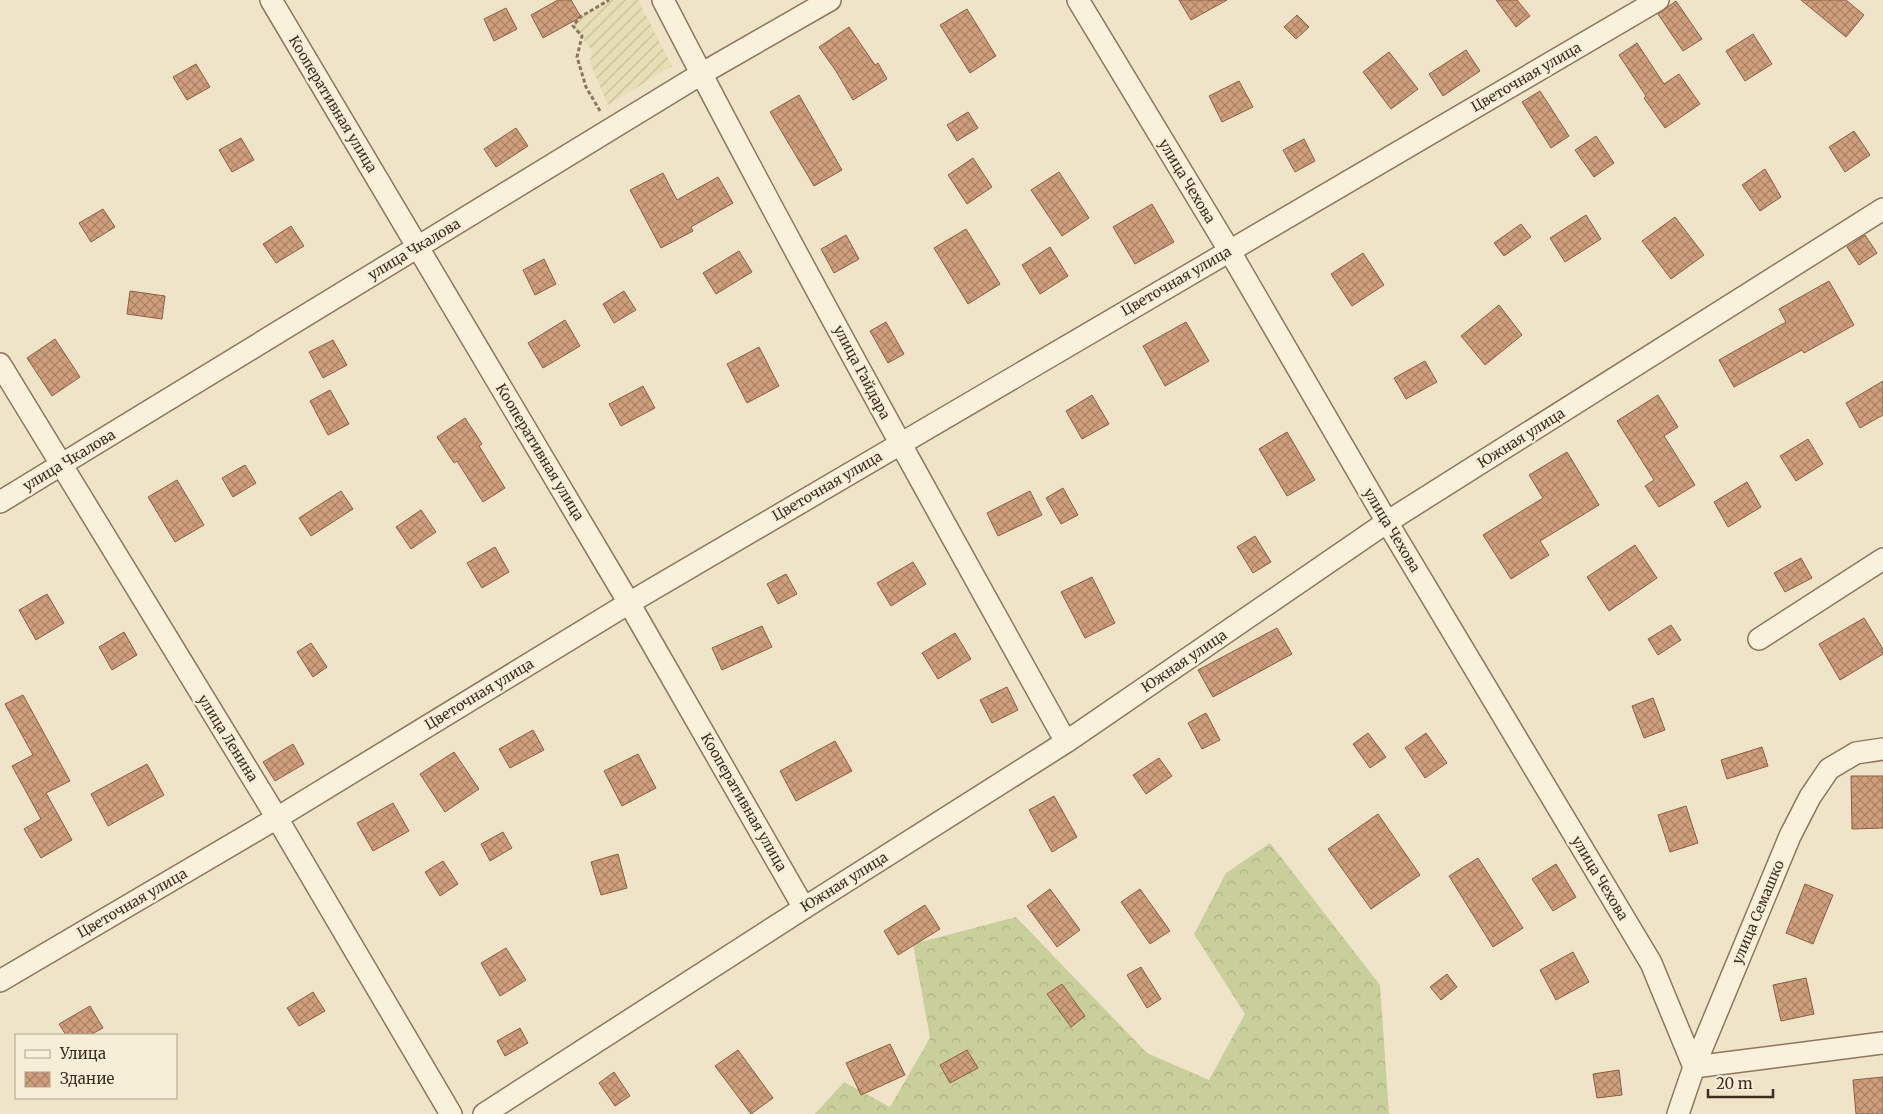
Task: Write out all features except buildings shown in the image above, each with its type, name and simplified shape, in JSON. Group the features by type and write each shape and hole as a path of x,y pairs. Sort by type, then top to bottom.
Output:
{"street":[{"name":"Кооперативная улица","path":"271,0 629,603 804,908"},
{"name":"улица Гайдара","path":"663,0 900,443 1066,742"},
{"name":"улица Чкалова","path":"0,502 701,74 830,0"},
{"name":"улица Чехова","path":"1078,0 1229,250 1387,522 1651,963 1694,1067"},
{"name":"Цветочная улица","path":"0,981 277,818 629,603 1658,0"},
{"name":"Южная улица","path":"484,1114 1066,742 1387,522 1883,209"},
{"name":"улица Ленина","path":"0,364 277,818 451,1114"},
{"path":"1759,639 1883,559"},
{"name":"улица Семашко","path":"1678,1114 1694,1067 1790,836 1810,797 1829,769 1856,753 1883,749"},
{"path":"1694,1067 1883,1042"}],"path":[{"path":"600,111 586,87 577,57 582,36 573,26 580,16 609,0"}],"shaded area":[{"path":"609,0 638,0 672,66 608,105 590,63 592,51 573,26 585,14"}],"green space":[{"path":"1270,843 1380,985 1389,1114 815,1114 844,1082 890,1107 930,1038 913,944 1016,917 1147,1053 1209,1080 1245,1014 1194,934 1226,873"}]}
